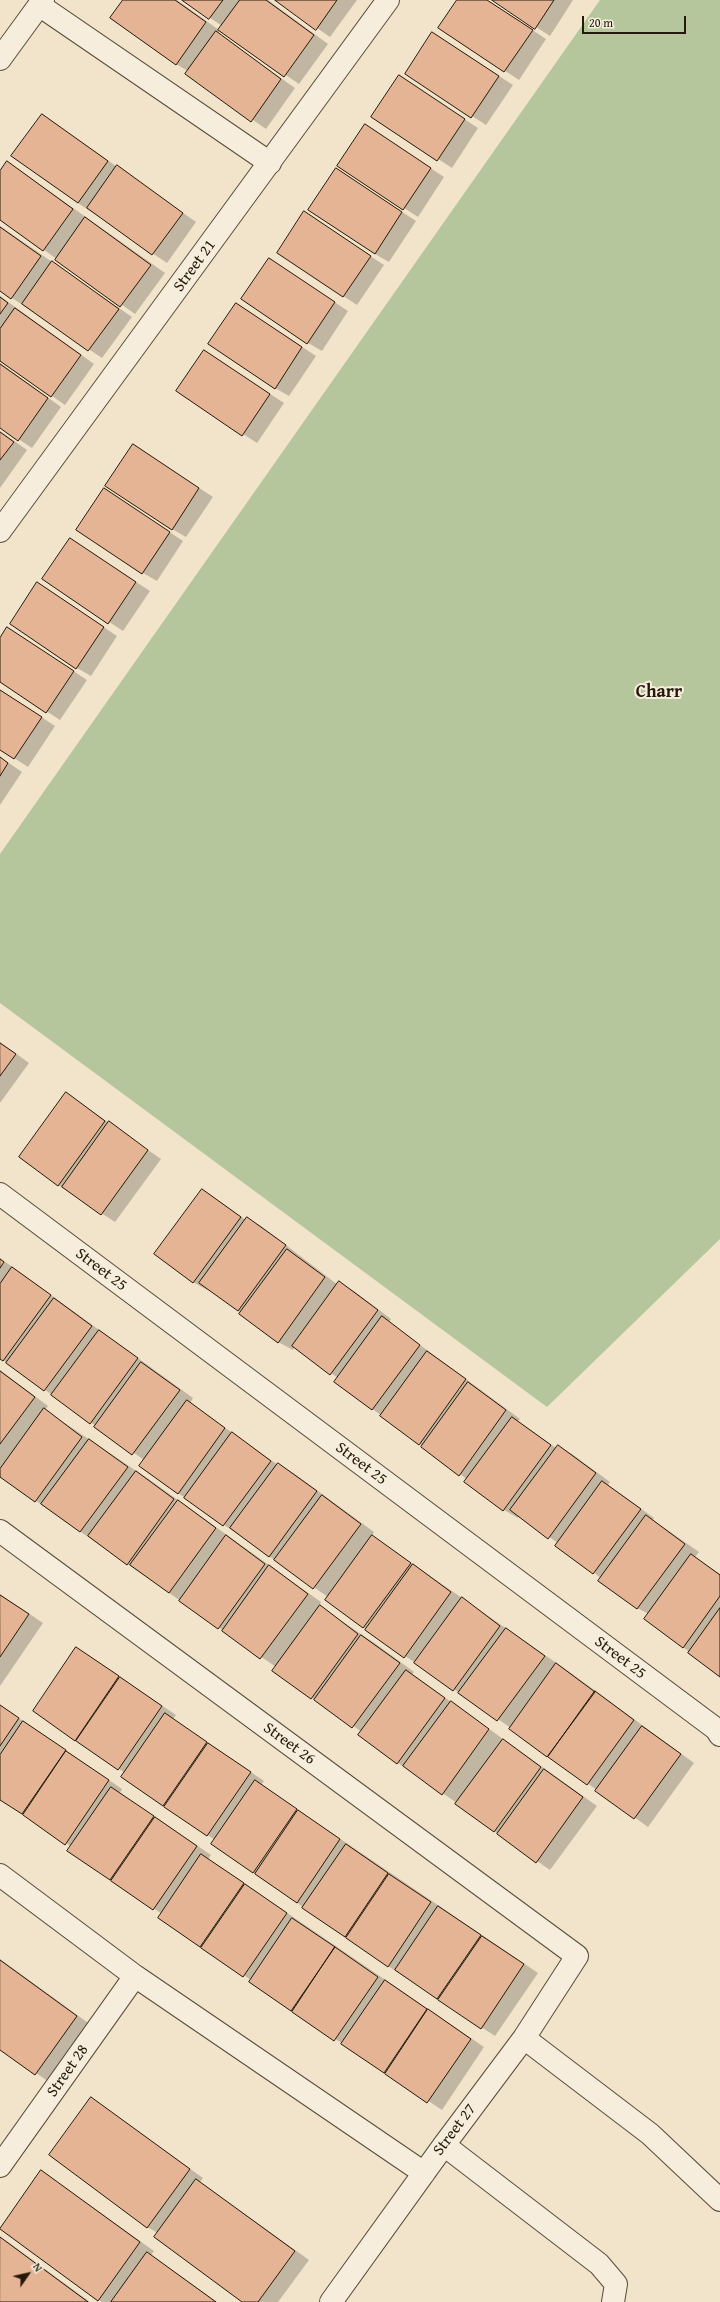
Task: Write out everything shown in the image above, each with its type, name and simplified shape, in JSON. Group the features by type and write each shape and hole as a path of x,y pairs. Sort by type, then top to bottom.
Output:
{"street":[{"name":"Street 21","path":"0,531 388,0"},
{"path":"0,59 41,2 270,163"},
{"name":"Street 25","path":"0,1194 716,1729 720,1735"},
{"name":"Street 26","path":"0,1531 577,1956"},
{"path":"0,1875 135,1976 424,2173"},
{"name":"Street 27","path":"331,2302 444,2145 524,2038 577,1956"},
{"name":"Street 28","path":"0,2166 135,1976"},
{"path":"524,2038 650,2134 720,2200"},
{"path":"444,2145 599,2264 616,2284 612,2302"}],"green space":[{"path":"600,0 720,0 720,1239 547,1407 0,1003 0,854"}],"building":[{"path":"123,0 175,0 206,22 176,65 110,18"},
{"path":"182,0 223,0 209,19"},
{"path":"240,0 266,0 314,35 284,77 218,30"},
{"path":"275,0 337,0 316,30"},
{"path":"457,0 487,0 533,30 504,72 438,28"},
{"path":"492,0 554,0 535,29"},
{"path":"216,31 281,79 251,122 185,74"},
{"path":"432,32 499,76 471,118 405,74"},
{"path":"399,75 465,119 437,161 371,117"},
{"path":"42,114 108,161 78,203 11,156"},
{"path":"365,124 431,168 403,210 337,166"},
{"path":"7,161 73,209 43,251 0,220 0,171"},
{"path":"117,165 183,213 152,255 87,208"},
{"path":"336,168 402,212 375,254 308,210"},
{"path":"304,211 371,256 343,297 277,253"},
{"path":"85,217 151,265 120,307 55,260"},
{"path":"0,227 41,256 11,299 0,291"},
{"path":"269,258 335,302 307,344 241,299"},
{"path":"52,261 119,309 88,351 22,304"},
{"path":"0,297 8,303 0,314"},
{"path":"236,303 302,347 275,389 208,344"},
{"path":"15,308 81,355 51,397 0,361 0,329"},
{"path":"204,350 270,394 242,436 176,391"},
{"path":"0,364 48,398 18,441 0,428"},
{"path":"0,432 14,442 0,460"},
{"path":"133,444 199,488 172,530 105,486"},
{"path":"104,488 170,532 142,574 76,530"},
{"path":"70,538 136,582 108,624 42,579"},
{"path":"37,582 104,627 76,669 10,624"},
{"path":"7,627 74,671 46,713 0,682 0,638"},
{"path":"0,690 42,717 14,759 0,750"},
{"path":"0,757 8,763 0,776"},
{"path":"0,1043 16,1054 0,1076"},
{"path":"66,1092 105,1121 58,1186 19,1157"},
{"path":"109,1121 148,1150 101,1215 62,1187"},
{"path":"202,1189 241,1217 193,1283 154,1254"},
{"path":"247,1217 286,1245 238,1311 199,1283"},
{"path":"287,1249 325,1277 278,1343 239,1314"},
{"path":"0,1259 4,1262 0,1268"},
{"path":"12,1267 51,1295 3,1361 0,1359 0,1284"},
{"path":"339,1281 378,1310 330,1375 292,1346"},
{"path":"54,1298 92,1326 44,1391 6,1363"},
{"path":"382,1316 420,1345 372,1410 334,1382"},
{"path":"99,1330 138,1358 90,1424 51,1395"},
{"path":"427,1351 466,1379 419,1445 380,1416"},
{"path":"141,1362 180,1390 132,1455 94,1427"},
{"path":"0,1371 35,1397 0,1444"},
{"path":"468,1382 506,1410 459,1476 421,1447"},
{"path":"187,1400 225,1428 178,1494 139,1466"},
{"path":"44,1408 82,1437 35,1502 0,1477 0,1469"},
{"path":"512,1417 551,1445 503,1511 464,1482"},
{"path":"232,1432 271,1461 223,1526 184,1498"},
{"path":"89,1439 128,1467 80,1532 41,1504"},
{"path":"558,1445 596,1473 548,1539 510,1510"},
{"path":"278,1463 317,1491 269,1557 230,1528"},
{"path":"136,1471 174,1499 127,1565 88,1536"},
{"path":"602,1481 641,1509 593,1574 555,1546"},
{"path":"322,1495 361,1524 313,1589 274,1560"},
{"path":"178,1500 216,1528 169,1593 130,1565"},
{"path":"646,1515 685,1544 637,1609 598,1581"},
{"path":"226,1535 265,1564 218,1629 179,1601"},
{"path":"372,1535 411,1563 363,1628 325,1600"},
{"path":"691,1554 720,1575 720,1596 683,1648 644,1619"},
{"path":"413,1564 451,1592 404,1658 365,1630"},
{"path":"269,1565 308,1594 260,1659 222,1631"},
{"path":"0,1595 29,1614 0,1657"},
{"path":"462,1597 500,1626 453,1691 414,1663"},
{"path":"320,1605 358,1634 311,1699 272,1671"},
{"path":"720,1608 720,1677 688,1653"},
{"path":"506,1628 545,1656 497,1721 458,1693"},
{"path":"361,1635 400,1663 352,1728 314,1700"},
{"path":"76,1647 119,1676 75,1741 33,1711"},
{"path":"556,1663 595,1692 547,1757 509,1729"},
{"path":"406,1670 445,1698 397,1764 358,1735"},
{"path":"120,1677 162,1706 118,1770 76,1741"},
{"path":"595,1691 634,1720 587,1785 548,1757"},
{"path":"451,1701 489,1729 442,1795 403,1766"},
{"path":"0,1705 19,1718 0,1746"},
{"path":"165,1713 207,1742 163,1806 121,1777"},
{"path":"23,1721 66,1750 22,1814 0,1800 0,1755"},
{"path":"642,1726 681,1754 634,1819 595,1791"},
{"path":"503,1739 541,1767 494,1832 455,1804"},
{"path":"208,1743 251,1772 207,1836 164,1807"},
{"path":"66,1751 109,1780 65,1845 23,1815"},
{"path":"544,1769 583,1797 536,1863 497,1834"},
{"path":"255,1780 297,1809 253,1873 211,1844"},
{"path":"111,1787 154,1816 110,1880 67,1851"},
{"path":"298,1810 340,1839 297,1903 255,1874"},
{"path":"155,1817 197,1846 153,1910 111,1881"},
{"path":"346,1844 388,1873 345,1937 302,1908"},
{"path":"201,1854 244,1883 200,1947 158,1918"},
{"path":"389,1874 431,1902 388,1967 346,1938"},
{"path":"245,1884 287,1913 243,1977 201,1948"},
{"path":"438,1906 481,1935 437,1999 395,1970"},
{"path":"292,1918 335,1947 291,2011 249,1982"},
{"path":"482,1936 524,1964 481,2029 438,2000"},
{"path":"335,1947 378,1977 334,2041 292,2012"},
{"path":"0,1960 77,2016 35,2075 0,2050"},
{"path":"385,1980 427,2009 384,2073 341,2044"},
{"path":"428,2009 471,2039 427,2103 385,2074"},
{"path":"91,2097 190,2169 147,2228 49,2155"},
{"path":"41,2170 140,2242 98,2301 0,2229"},
{"path":"196,2179 295,2251 258,2302 242,2302 154,2237"},
{"path":"0,2237 88,2302 0,2302"},
{"path":"147,2252 216,2302 111,2302"}],"district":[{"name":"Charr","path":"659,692"}]}
